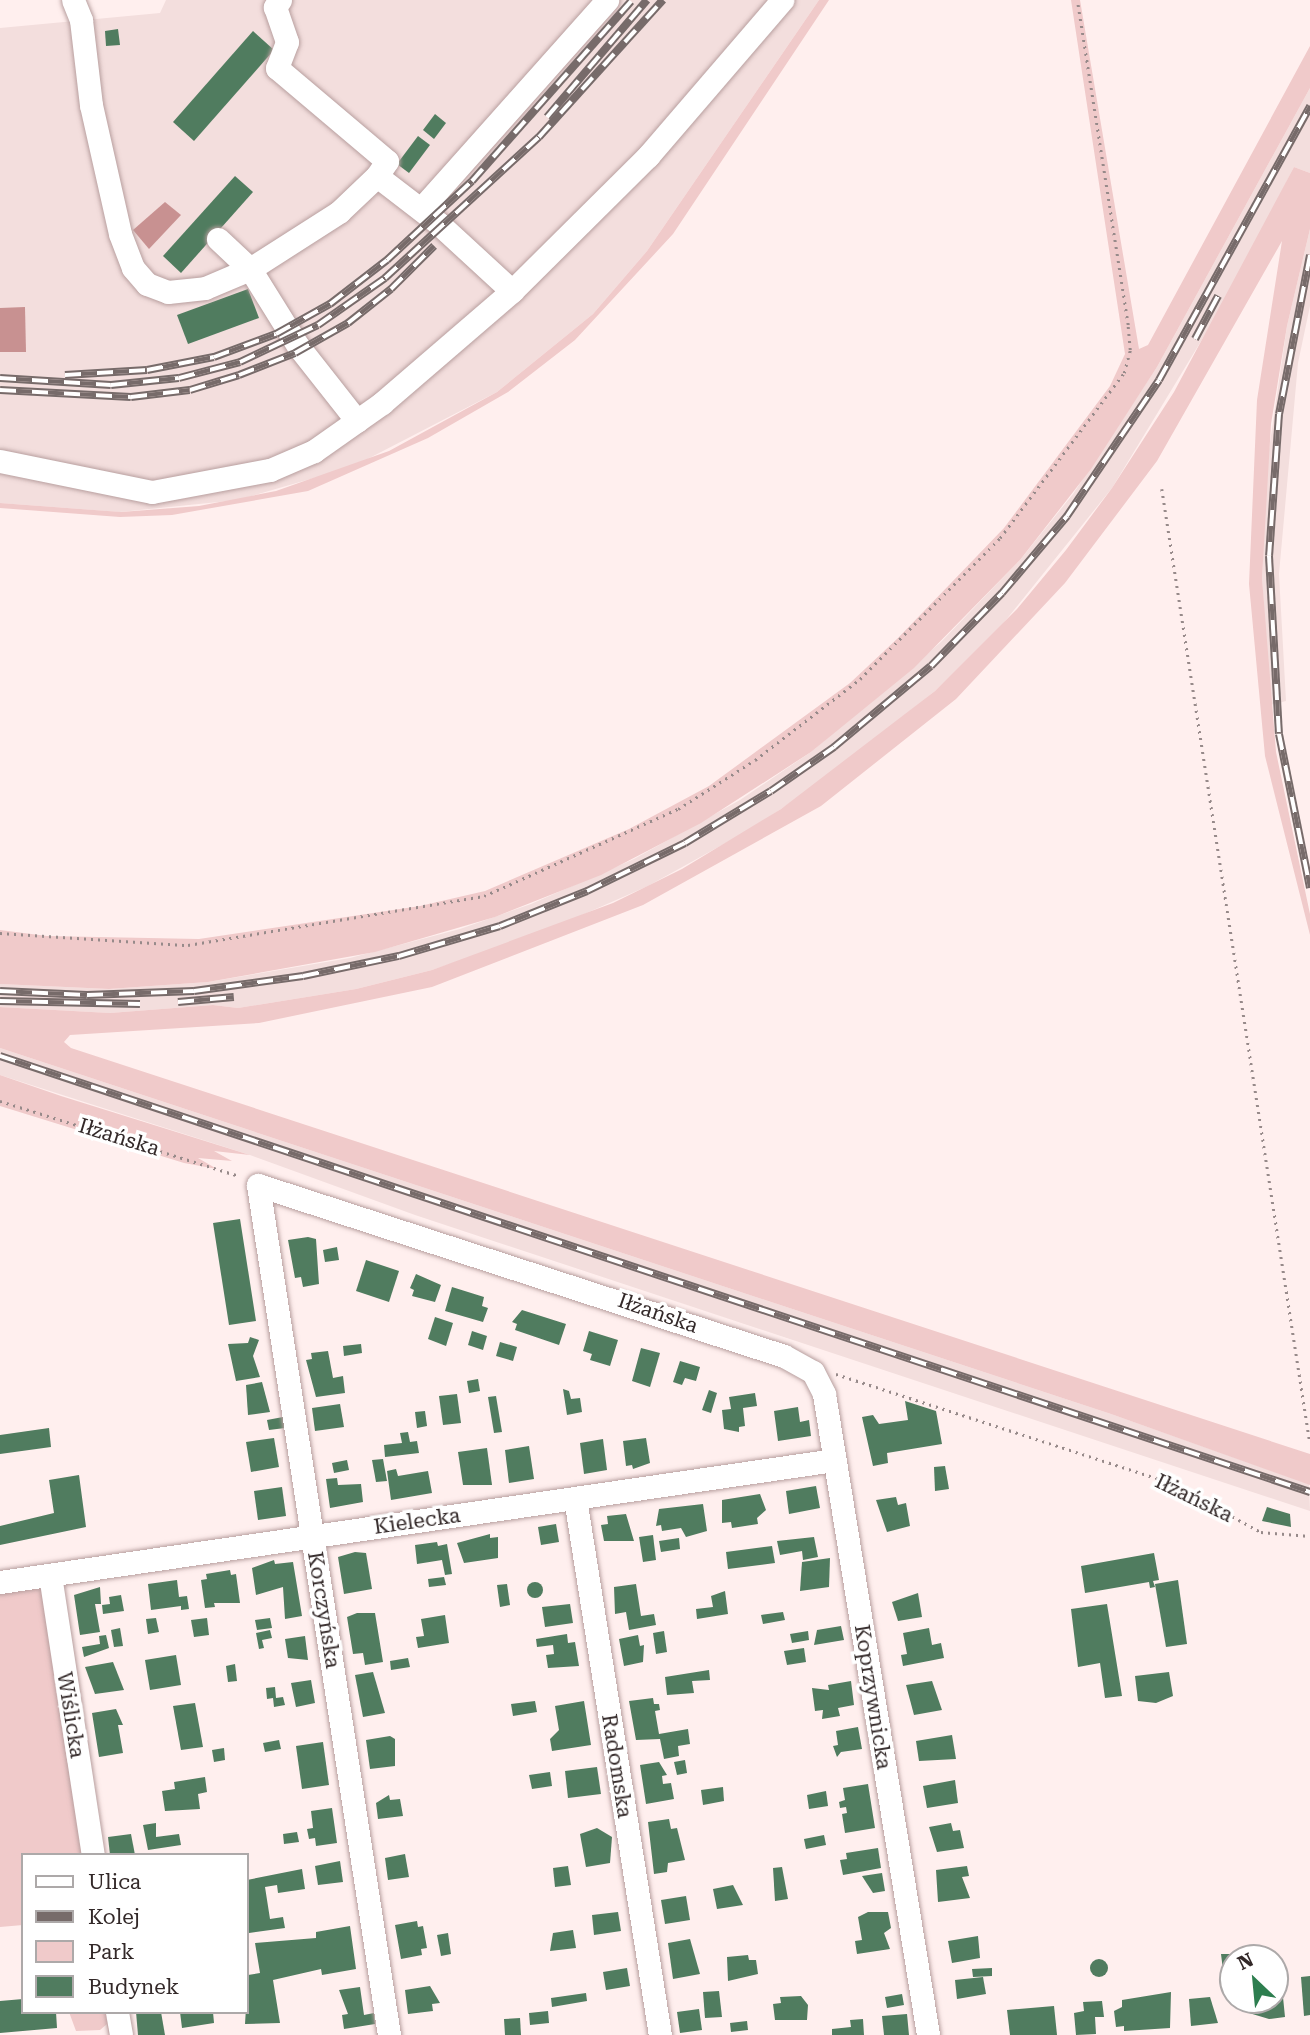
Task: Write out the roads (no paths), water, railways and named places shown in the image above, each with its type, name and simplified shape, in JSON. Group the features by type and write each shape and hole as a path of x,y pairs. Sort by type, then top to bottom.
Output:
{"street":[{"path":"73,0 81,20 91,105 114,210 133,268 147,284 168,292 205,288 250,269 339,212 377,176 387,161 277,68 287,42 275,7 280,0"},
{"path":"421,209 607,0"},
{"path":"0,461 152,492 270,470 314,451 357,421 512,291 648,156 782,0"},
{"path":"377,176 421,209 512,291"},
{"path":"218,239 250,269 298,346 357,421"},
{"name":"Iłżańska","path":"258,1185 804,1364"},
{"name":"Korczyńska","path":"258,1185 389,2035"},
{"name":"Koprzywnicka","path":"804,1364 824,1394 928,2035"},
{"name":"Kielecka","path":"0,1582 834,1460"},
{"name":"Radomska","path":"575,1497 660,2035"},
{"name":"Wiślicka","path":"50,1575 93,1853"},
{"path":"117,2014 121,2035"}],"railway":[{"path":"547,117 647,0"},
{"path":"0,378 111,385 179,378 240,362 318,325 385,278 539,137 663,0"},
{"path":"65,375 147,370 214,357 276,334 330,304 387,260 472,181 631,1"},
{"path":"0,991 87,995 194,991 303,976 399,956 500,926 587,891 685,843 771,791 834,747 931,666 1002,593 1067,516 1159,380 1310,106"},
{"path":"0,390 131,397 190,390 239,375 295,353 348,323 391,289 434,246"},
{"path":"1310,255 1279,414 1269,556 1279,734 1310,888"},
{"path":"1195,339 1218,296"},
{"path":"178,1002 234,997"},
{"path":"0,1001 140,1004"},
{"path":"0,1056 1310,1492"}]}
